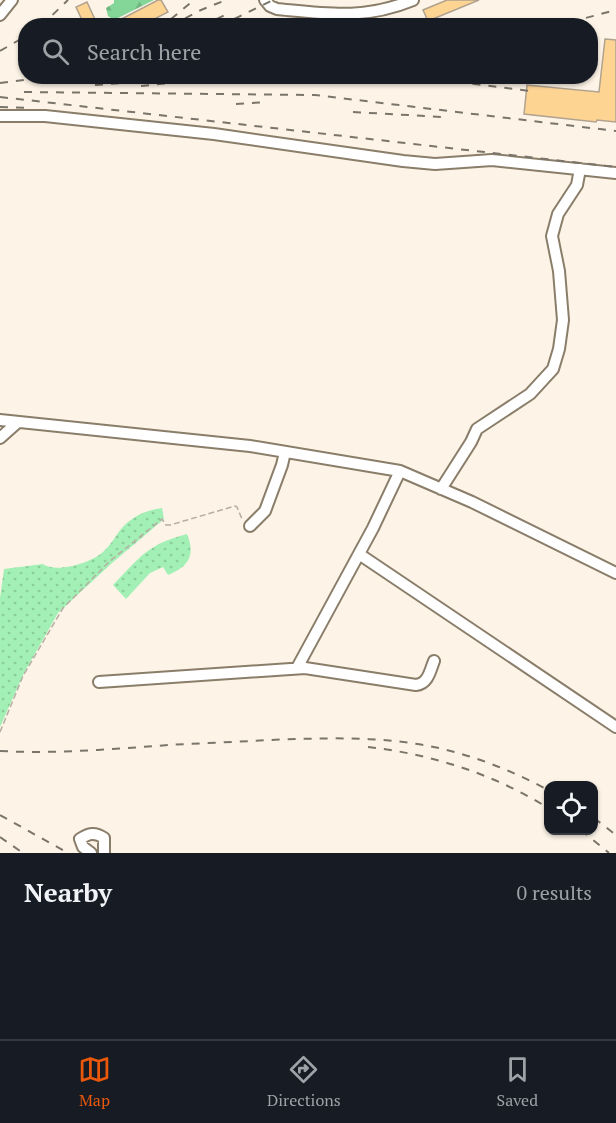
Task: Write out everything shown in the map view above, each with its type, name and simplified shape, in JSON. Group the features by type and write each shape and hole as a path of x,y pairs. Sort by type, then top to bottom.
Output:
{"street":[{"path":"0,15 12,0"},
{"path":"265,0 277,9 342,15 387,9 413,0"},
{"path":"0,116 45,116 214,134 403,162 435,164 492,160 616,173"},
{"path":"441,489 477,429 530,394 553,369 559,349 563,320 559,271 552,236 558,214 577,185 580,169"},
{"path":"0,420 250,446 400,471 616,573"},
{"path":"0,438 18,422"},
{"path":"250,526 265,511 285,452"},
{"path":"297,668 359,554 400,471"},
{"path":"359,554 616,727"},
{"path":"99,682 297,668 416,685 426,680 434,662"},
{"path":"91,853 83,847 80,839 87,834 96,833 104,838 104,853"}],"path":[{"path":"0,732 23,676 63,608 110,561 146,531 162,519 166,525 170,525 235,506 241,518 250,526"}],"green space":[{"path":"114,0 154,0 118,18 111,18 106,8 114,3"},
{"path":"162,508 164,519 58,613 24,673 0,727 0,598 4,569 43,564 57,568 84,563 104,551 124,525 132,519"},
{"path":"187,534 191,549 190,555 181,568 168,575 163,567 150,573 126,599 113,585 145,553 163,542"}],"building":[{"path":"158,0 161,0 168,12 156,18 123,18"},
{"path":"447,0 479,0 435,18 427,18 423,10"},
{"path":"87,2 94,18 81,18 76,7"},
{"path":"605,39 616,40 616,122 524,114 527,85 599,92"}],"railway":[{"path":"49,18 68,0"},
{"path":"172,18 194,0"},
{"path":"186,18 226,0"},
{"path":"236,18 273,0"},
{"path":"586,18 616,10"},
{"path":"219,18 229,13"},
{"path":"0,51 18,41"},
{"path":"0,83 18,81"},
{"path":"95,85 109,84"},
{"path":"141,86 160,84"},
{"path":"474,84 530,91"},
{"path":"24,92 315,95 616,131"},
{"path":"0,97 616,167"},
{"path":"236,104 266,102"},
{"path":"0,107 30,108"},
{"path":"353,112 443,117"},
{"path":"0,751 63,751 349,738 409,743 444,749 505,769 544,788"},
{"path":"368,747 392,750 461,767 506,785 544,806"},
{"path":"0,815 68,853"},
{"path":"598,821 616,835"},
{"path":"587,835 609,853"},
{"path":"0,837 23,853"}]}
